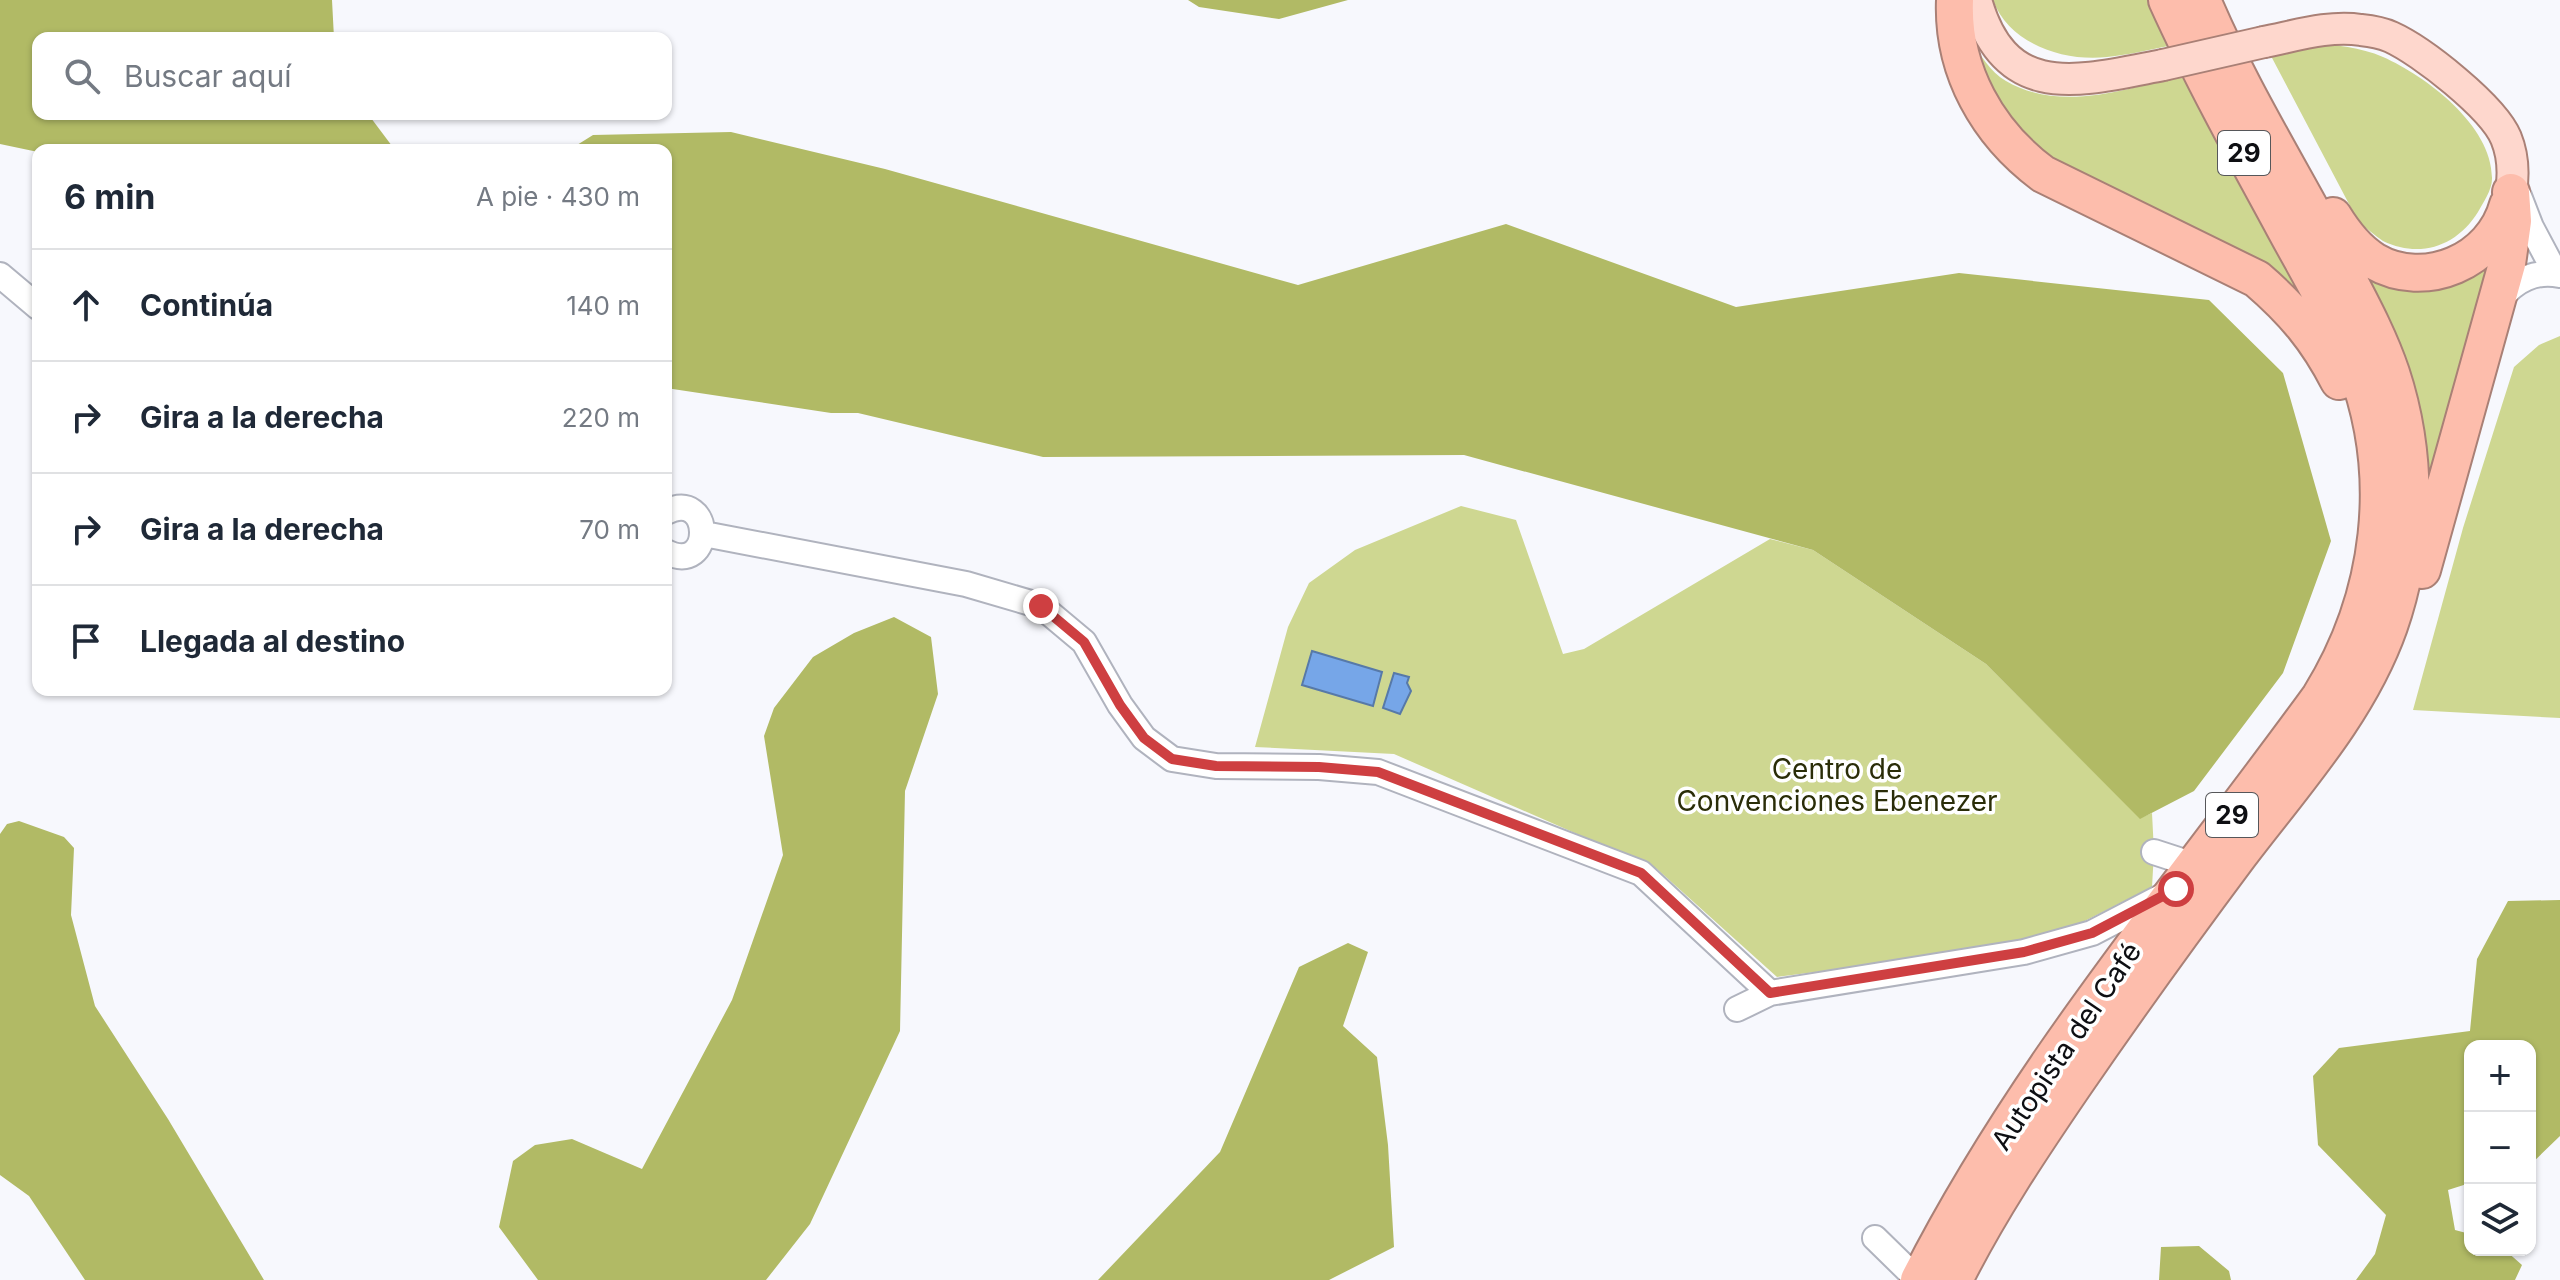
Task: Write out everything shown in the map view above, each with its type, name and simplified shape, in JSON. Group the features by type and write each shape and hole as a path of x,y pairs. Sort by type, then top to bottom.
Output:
{"highway":[{"path":"1955,0 1956,34 1964,69 1978,101 2001,137 2021,158 2043,174 2257,279 2280,298 2322,347 2346,393 2359,436 2365,479 2355,630"},
{"name":"Autopista del Café","path":"1918,1280 1973,1184 2035,1088 2185,877 2320,697 2355,630 2372,575 2379,515 2377,457 2365,397 2337,325 2228,122 2167,0"},
{"name":"Autopista del Café","path":"1954,1280 2007,1186 2096,1052 2354,700 2374,662 2397,598 2410,530 2411,507 2406,444 2392,375 2379,341 2253,105 2202,0"},
{"path":"2210,0 2336,220 2353,245 2375,262 2401,271 2429,273 2469,259 2486,245 2507,210 2512,185"},
{"path":"2321,747 2351,716 2373,685 2396,646 2407,618 2507,264 2513,221 2512,185"}],"main road":[{"path":"1976,0 1988,36 1997,50 2008,60 2031,72 2053,78 2081,79 2348,28 2391,38 2451,78 2489,113 2505,135 2513,163 2512,185"}],"street":[{"path":"2496,305 2506,290 2521,280 2538,274 2558,274 2531,227 2512,185"},
{"path":"0,275 32,302"},
{"path":"672,510 679,508 694,513 703,526 704,534 698,548 691,553 672,554"},
{"path":"704,534 966,584 1041,606 1084,642 1120,705 1144,738 1172,759 1216,766 1319,767 1378,772 1641,873 1770,993"},
{"path":"1737,1009 1770,993 2024,952 2092,933 2185,877 2154,852"},
{"path":"1875,1238 1918,1280"}],"green space":[{"path":"0,0 332,0 334,32 32,32 32,120 372,120 390,144 32,144 32,151 0,144"},
{"path":"1188,0 1348,0 1279,19 1199,7"},
{"path":"1993,0 2158,0 2174,45 2107,57 2056,53 2025,39 2001,15"},
{"path":"1970,39 2000,77 2027,91 2049,96 2094,95 2184,75 2329,338 2035,157 2011,134"},
{"path":"2311,43 2366,51 2383,57 2437,90 2469,122 2489,159 2492,183 2478,212 2460,233 2436,246 2410,249 2383,241 2359,223 2271,56"},
{"path":"731,132 885,169 1298,285 1506,224 1736,307 1959,273 2209,300 2283,373 2331,541 2283,673 2194,791 2140,819 1986,664 1813,550 1464,455 1043,457 858,413 831,413 672,389 672,144 579,144 593,135"},
{"path":"2495,251 2425,507 2358,272 2398,288 2432,290 2456,280"},
{"path":"2560,336 2560,718 2413,710 2463,528 2514,367 2539,345"},
{"name":"Centro de Convenciones Ebenezer","path":"1461,506 1516,520 1563,654 1584,649 1770,539 1813,550 1986,664 2140,818 2152,813 2152,887 2057,935 1975,952 1777,977 1657,869 1394,754 1255,747 1288,627 1309,583 1355,550"},
{"path":"894,617 931,637 938,694 905,791 900,1031 810,1224 766,1280 538,1280 499,1227 513,1161 535,1145 572,1139 642,1169 732,1000 783,855 764,736 774,708 813,657 854,633"},
{"path":"19,821 64,837 74,848 71,915 95,1006 168,1119 264,1280 85,1280 29,1196 0,1175 0,834 7,824"},
{"path":"2560,900 2560,1136 2536,1159 2536,1040 2464,1040 2464,1185 2448,1190 2455,1230 2464,1232 2464,1256 2512,1256 2522,1265 2515,1280 2356,1280 2375,1254 2386,1215 2318,1145 2313,1076 2339,1048 2470,1031 2477,959 2508,901"},
{"path":"1348,943 1368,952 1343,1026 1377,1057 1388,1145 1394,1247 1329,1280 1098,1280 1220,1152 1299,967"},
{"path":"2199,1246 2229,1271 2231,1280 2159,1280 2161,1247"}],"water":[{"path":"1312,651 1382,672 1373,706 1302,685"},
{"path":"1394,673 1409,677 1407,683 1411,691 1400,714 1383,708"}],"route":[{"path":"1041,606 1084,642 1120,705 1144,738 1172,759 1216,766 1319,767 1378,772 1641,873 1770,993 2024,952 2092,933 2176,889"}]}
